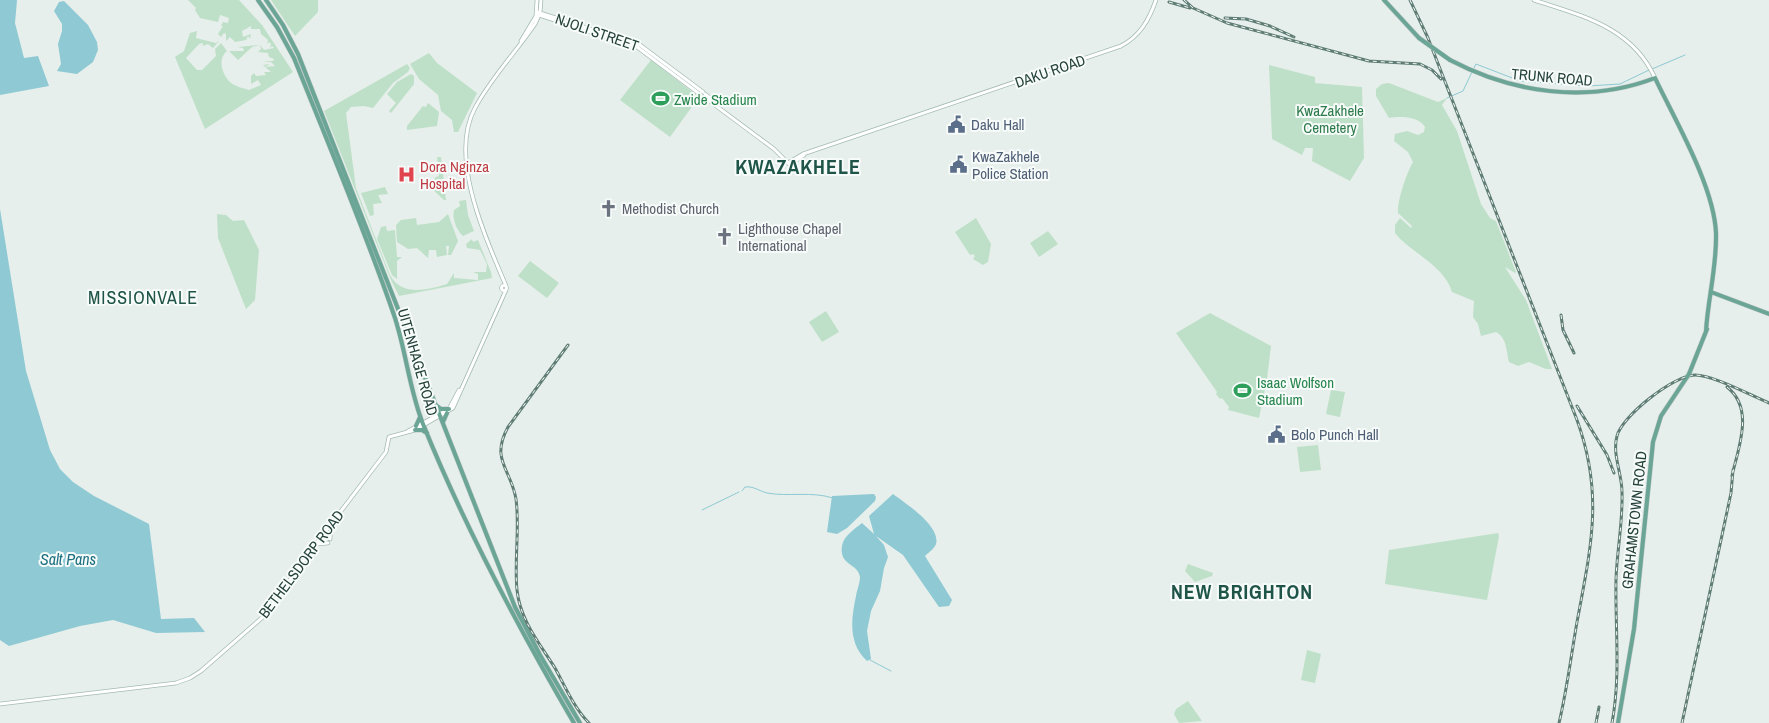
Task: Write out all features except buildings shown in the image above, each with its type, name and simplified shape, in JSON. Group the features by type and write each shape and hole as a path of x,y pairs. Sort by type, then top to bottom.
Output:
{"main road":[{"name":"UITENHAGE ROAD","path":"258,0 277,26 294,58 379,275 395,317 423,424 512,616 574,723"},
{"name":"UITENHAGE ROAD","path":"266,0 283,25 298,54 515,607 531,640 580,723"},
{"path":"539,0 547,15"},
{"path":"519,46 538,14 539,0"},
{"name":"DAKU ROAD","path":"790,163 804,155 953,102 992,91 1121,46 1142,29 1150,16 1156,0"},
{"name":"GRAHAMSTOWN ROAD","path":"1534,0 1599,22 1616,31 1640,53 1660,88 1707,189 1713,211 1716,240 1706,331 1688,376 1661,416 1653,442 1634,629 1618,723"},
{"name":"TRUNK ROAD","path":"1385,1 1419,38 1450,60 1495,81 1533,89 1601,92 1639,84 1655,78"},
{"path":"443,424 448,411 454,405 501,304 504,288 502,274 473,203 465,137 475,108 535,24 541,6"},
{"name":"NJOLI STREET","path":"538,14 547,15 640,45 790,163"},
{"name":"NJOLI STREET","path":"538,14 639,48 703,95"},
{"path":"535,24 550,19"},
{"path":"1639,84 1652,82 1660,88"},
{"path":"1711,292 1769,314"},
{"path":"436,404 448,411"},
{"name":"BETHELSDORP ROAD","path":"0,704 165,684 190,678 260,620 315,544 386,452 389,437 405,433 448,411"},
{"path":"420,416 416,428 427,433"},
{"path":"315,544 329,541 332,522"}],"green space":[{"path":"188,0 239,0 262,25 293,72 205,129 175,57 184,51 190,33 197,31 196,38 216,43 220,40 213,48 208,44 203,46 203,43 199,44 186,58 197,70 202,70 216,56 215,49 221,43 227,51 221,62 227,79 232,84 249,90 261,85 258,80 251,84 251,76 254,73 256,76 266,75 264,72 271,72 265,67 275,66 271,62 262,61 273,61 274,59 269,57 268,53 258,52 261,49 260,45 264,50 274,48 272,46 270,48 271,44 269,42 267,44 268,40 261,34 260,29 251,29 251,26 242,31 243,37 251,34 250,39 248,36 246,40 235,42 230,37 226,41 226,34 224,33 221,37 218,34 223,26 221,26 223,22 228,23 229,18 220,15 218,22 200,18 195,10 196,8"},
{"path":"271,0 318,0 318,12 295,36"},
{"path":"260,45 252,47 238,60 229,51 244,51 243,48 238,47"},
{"path":"429,53 437,63 477,93 458,132 454,132 452,120 441,111 438,95 419,79 410,64"},
{"name":"Zwide Stadium","path":"651,60 699,97 670,137 620,100"},
{"path":"407,64 410,68 408,72 393,83 373,108 364,106 351,107 346,113 356,188 390,275 401,287 416,290 447,284 454,273 454,278 478,280 478,274 473,272 486,272 487,264 480,250 467,248 466,244 472,239 473,242 478,240 491,272 492,278 399,296 391,280 324,111"},
{"name":"KwaZakhele Cemetery","path":"1269,65 1315,77 1315,83 1362,87 1364,158 1350,181 1312,161 1313,148 1305,148 1302,155 1272,139"},
{"path":"411,74 414,76 414,84 391,113 389,111 396,103 387,94 397,82"},
{"path":"1389,83 1438,102 1447,98 1442,105 1457,131 1481,204 1490,218 1496,221 1516,272 1505,267 1526,300 1552,369 1546,369 1529,362 1518,366 1509,362 1505,345 1500,335 1496,332 1481,336 1478,324 1473,317 1474,301 1452,292 1442,274 1395,233 1395,225 1400,218 1411,228 1412,226 1398,213 1403,187 1413,162 1408,152 1394,141 1395,134 1407,131 1418,135 1424,132 1425,127 1414,119 1404,117 1389,118 1376,96 1376,89 1382,84"},
{"path":"428,103 439,112 437,126 407,130 407,126 423,106 426,107"},
{"path":"437,157 441,157 446,200 429,186 439,176"},
{"path":"385,187 388,194 378,195 382,203 373,204 374,215 370,216 361,193"},
{"path":"466,200 468,215 474,231 463,236 454,220 454,210 460,206 459,201"},
{"path":"217,214 226,215 233,221 244,220 259,250 255,300 246,309 218,238"},
{"path":"448,214 458,241 451,255 448,255 449,246 446,246 447,255 437,257 436,250 429,250 428,258 417,248 408,249 397,242 396,225 401,220 416,218 417,225 439,222"},
{"path":"976,218 991,244 988,262 983,265 973,259 975,256 973,254 970,255 955,232"},
{"path":"386,226 387,231 395,230 397,257 402,257 397,261 397,279 392,275 377,239 381,227"},
{"path":"1048,231 1058,244 1039,257 1030,243"},
{"path":"530,261 559,283 547,298 518,276"},
{"path":"826,311 839,332 822,342 809,322"},
{"path":"1210,313 1271,346 1259,418 1228,410 1229,407 1216,394 1217,392 1176,333"},
{"path":"1331,390 1345,392 1340,417 1326,414"},
{"path":"1318,445 1321,470 1300,472 1297,447"},
{"path":"1498,533 1487,600 1385,584 1389,550"},
{"path":"1188,564 1213,573 1212,576 1195,582 1185,571"},
{"path":"1307,650 1321,654 1315,683 1301,680"},
{"path":"1188,701 1202,721 1179,723 1174,714 1176,709"}],"water":[{"path":"0,0 17,0 15,23 24,58 38,56 49,86 0,95"},
{"path":"64,1 88,25 97,42 98,50 93,62 77,74 57,71 61,64 58,44 62,24 54,11 59,2"},
{"name":"Salt Pans","path":"0,209 26,371 50,450 60,469 73,482 94,496 149,524 161,619 194,618 205,632 156,633 113,620 80,626 9,646 0,640"},
{"path":"874,494 876,497 875,501 847,528 837,534 827,532 832,496"},
{"path":"893,494 921,516 933,530 936,544 925,556 952,600 949,606 939,607 903,555 876,536 884,545 888,557 880,591 871,611 867,631 871,659 867,661 857,647 852,631 856,594 860,582 859,572 843,557 842,546 847,535 862,523 874,534 869,516"}],"waterway":[{"path":"1652,69 1685,55"},
{"path":"1474,68 1476,64 1520,81 1588,86 1620,84 1649,70"},
{"path":"1447,98 1463,91 1472,72"},
{"path":"742,491 745,487 748,487 767,493 816,495 833,498"},
{"path":"702,510 739,492"},
{"path":"870,660 891,671"}],"railway":[{"path":"1184,0 1193,8 1227,23 1369,61 1420,64 1432,70 1441,79"},
{"path":"1410,0 1428,38 1577,420 1585,447 1593,497 1590,545 1567,686 1559,723"},
{"path":"1169,2 1190,8"},
{"path":"1225,18 1246,19 1270,26 1294,37"},
{"path":"1561,315 1563,330 1574,353"},
{"path":"568,345 508,427 503,438 501,456 516,499 516,579 522,611 526,622 555,668 574,704 589,723"},
{"path":"1612,723 1616,687 1616,579 1622,503 1622,485 1616,457 1617,436 1628,418 1650,398 1675,382 1695,375 1711,378 1769,403"},
{"path":"1727,387 1736,396 1742,417 1740,441 1732,476"},
{"path":"1577,406 1607,455 1614,473"},
{"path":"1682,723 1731,493 1733,470"},
{"path":"1596,723 1599,707"}],"place":[{"name":"Zwide Stadium","path":"660,99"},
{"name":"Daku Hall","path":"957,124"},
{"name":"KwaZakhele Police Station","path":"958,165"},
{"name":"Dora Nginza Hospital","path":"406,175"},
{"name":"Methodist Church","path":"608,208"},
{"name":"Lighthouse Chapel International","path":"724,237"},
{"name":"Isaac Wolfson Stadium","path":"1243,391"},
{"name":"Bolo Punch Hall","path":"1277,434"}],"district":[{"name":"KWAZAKHELE","path":"798,166"},
{"name":"MISSIONVALE","path":"143,297"},
{"name":"NEW BRIGHTON","path":"1242,591"}]}
